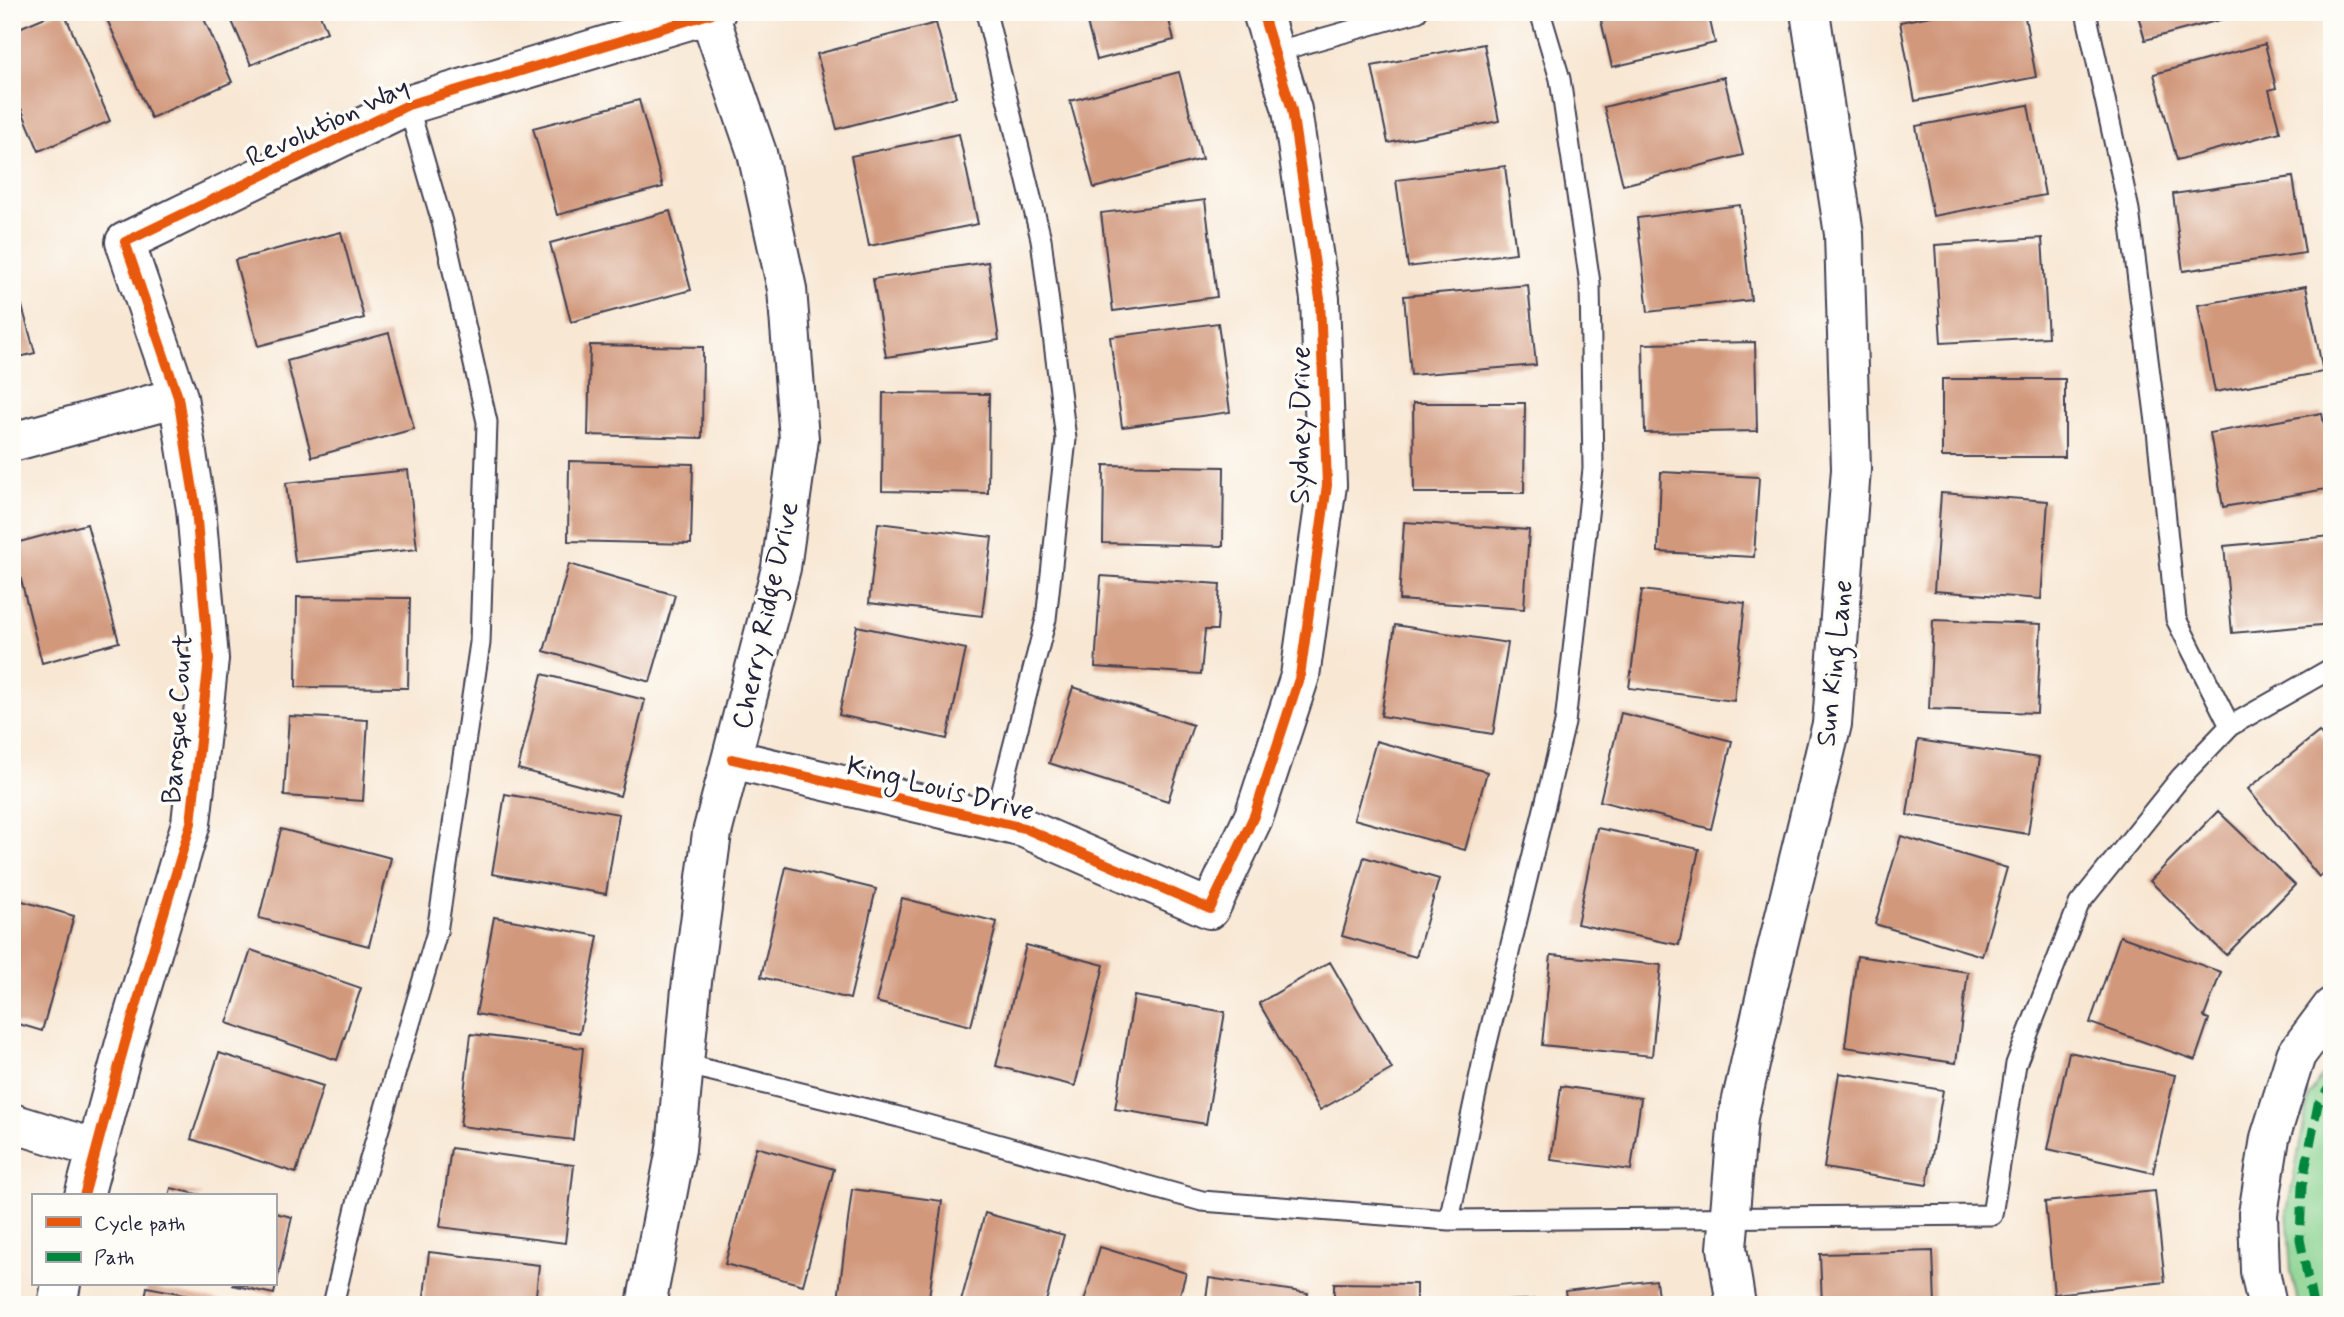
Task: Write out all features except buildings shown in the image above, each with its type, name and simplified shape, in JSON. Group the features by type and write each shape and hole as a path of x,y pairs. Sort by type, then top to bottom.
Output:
{"street":[{"name":"Sydney Drive","path":"1210,909 1254,816 1300,676 1327,485 1320,299 1292,110 1262,12"},
{"name":"Sun King Lane","path":"1736,1305 1727,1248 1738,1117 1832,724 1850,482 1844,234 1810,12"},
{"name":"Revolution Way","path":"125,242 408,105 713,13"},
{"name":"Cherry Ridge Drive","path":"646,1305 676,1149 712,833 781,568 799,439 787,289 757,153 713,13"},
{"name":"Baroque Court","path":"85,1194 125,1043 191,823 209,659 196,509 178,397 125,242"},
{"path":"12,442 178,397"},
{"name":"King Louis Drive","path":"732,759 1024,828 1210,909"},
{"path":"2267,1305 2260,1271 2259,1214 2270,1138 2296,1055 2332,1007"},
{"path":"12,1123 97,1149"},
{"path":"57,1305 61,1286"}],"lane":[{"path":"986,12 1041,240 1066,439 1046,619 994,821"},
{"path":"1274,52 1417,12"},
{"path":"1449,1220 1485,1051 1564,723 1593,469 1590,283 1560,79 1540,12"},
{"path":"2086,12 2129,210 2157,430 2176,619 2230,726"},
{"path":"333,1305 357,1203 437,932 480,643 487,422 442,222 408,105"},
{"path":"684,1064 913,1121 1202,1201 1449,1220 1992,1215 2016,1064 2079,904 2181,777 2230,726 2332,668"}],"green space":[{"path":"2332,1060 2332,1305 2299,1305 2291,1272 2287,1211 2309,1096"}],"marked path":[{"path":"2313,1305 2300,1239 2302,1186 2318,1104 2332,1083"}],"cycle path":[{"path":"85,1194 125,1043 191,823 209,659 196,509 178,397 125,242 408,105 716,12"},
{"path":"732,759 1024,828 1210,909 1254,816 1300,676 1327,485 1320,299 1292,110 1262,12"}]}
